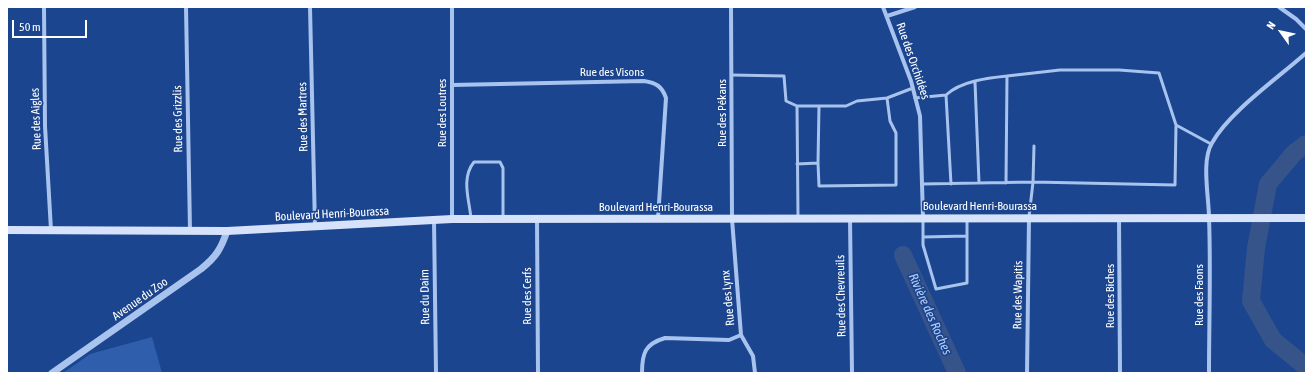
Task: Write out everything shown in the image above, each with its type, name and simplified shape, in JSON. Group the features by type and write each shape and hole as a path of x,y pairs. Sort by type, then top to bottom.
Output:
{"main road":[{"name":"Boulevard Henri-Bourassa","path":"7,230 227,231 315,228 452,219 1306,218"}],"street":[{"name":"Rue des Aigles","path":"44,7 45,126 51,230"},
{"name":"Rue des Grizzlis","path":"186,7 190,231"},
{"name":"Rue des Martres","path":"310,7 315,228"},
{"name":"Rue des Loutres","path":"452,7 452,219"},
{"name":"Rue des Pékans","path":"731,7 732,219"},
{"name":"Rue des Orchidées","path":"884,7 913,88 920,116 923,218"},
{"path":"887,16 915,7"},
{"path":"1279,7 1296,19 1306,30"},
{"path":"1211,144 1230,119 1306,54"},
{"name":"Rue des Visons","path":"452,85 644,81 658,85 663,90 666,98 658,219"},
{"name":"Rue des Faons","path":"1209,373 1209,218 1207,162 1211,144"},
{"name":"Rue des Chevreuils","path":"850,218 852,373"},
{"name":"Rue des Wapitis","path":"1027,373 1029,218"},
{"name":"Rue des Biches","path":"1119,218 1120,373"},
{"name":"Rue des Cerfs","path":"537,219 538,373"},
{"name":"Rue des Lynx","path":"732,219 741,335 753,356 754,373"},
{"name":"Rue du Daim","path":"434,220 436,373"},
{"name":"Avenue du Zoo","path":"52,373 201,270 214,258 223,243 227,231"},
{"path":"642,373 644,354 648,346 655,341 665,338 728,340 741,335"}],"lane":[{"path":"915,98 946,95 953,88 992,77 1060,70 1119,70 1159,73 1176,125 1175,185 1033,182 922,184"},
{"path":"732,75 784,76 786,101 797,106 846,106 857,101 887,98 913,88"},
{"path":"1006,183 1007,76"},
{"path":"975,82 979,184"},
{"path":"946,95 951,184"},
{"path":"819,106 819,186 896,184 896,133 890,121 887,98"},
{"path":"797,106 798,218"},
{"path":"1176,125 1211,144"},
{"path":"1029,218 1033,182 1034,146"},
{"path":"471,219 466,181 469,169 474,162 482,161 500,162 503,168 503,219"},
{"path":"797,164 818,163"},
{"path":"923,218 924,245 936,289 967,283 967,218"},
{"path":"923,238 967,236"}],"shaded area":[{"path":"152,337 162,373 63,373 90,354"}],"waterway":[{"path":"1306,144 1294,153 1268,184 1256,248 1251,301 1273,340 1306,367"},
{"name":"Rivière des Roches","path":"903,255 957,373"}]}
